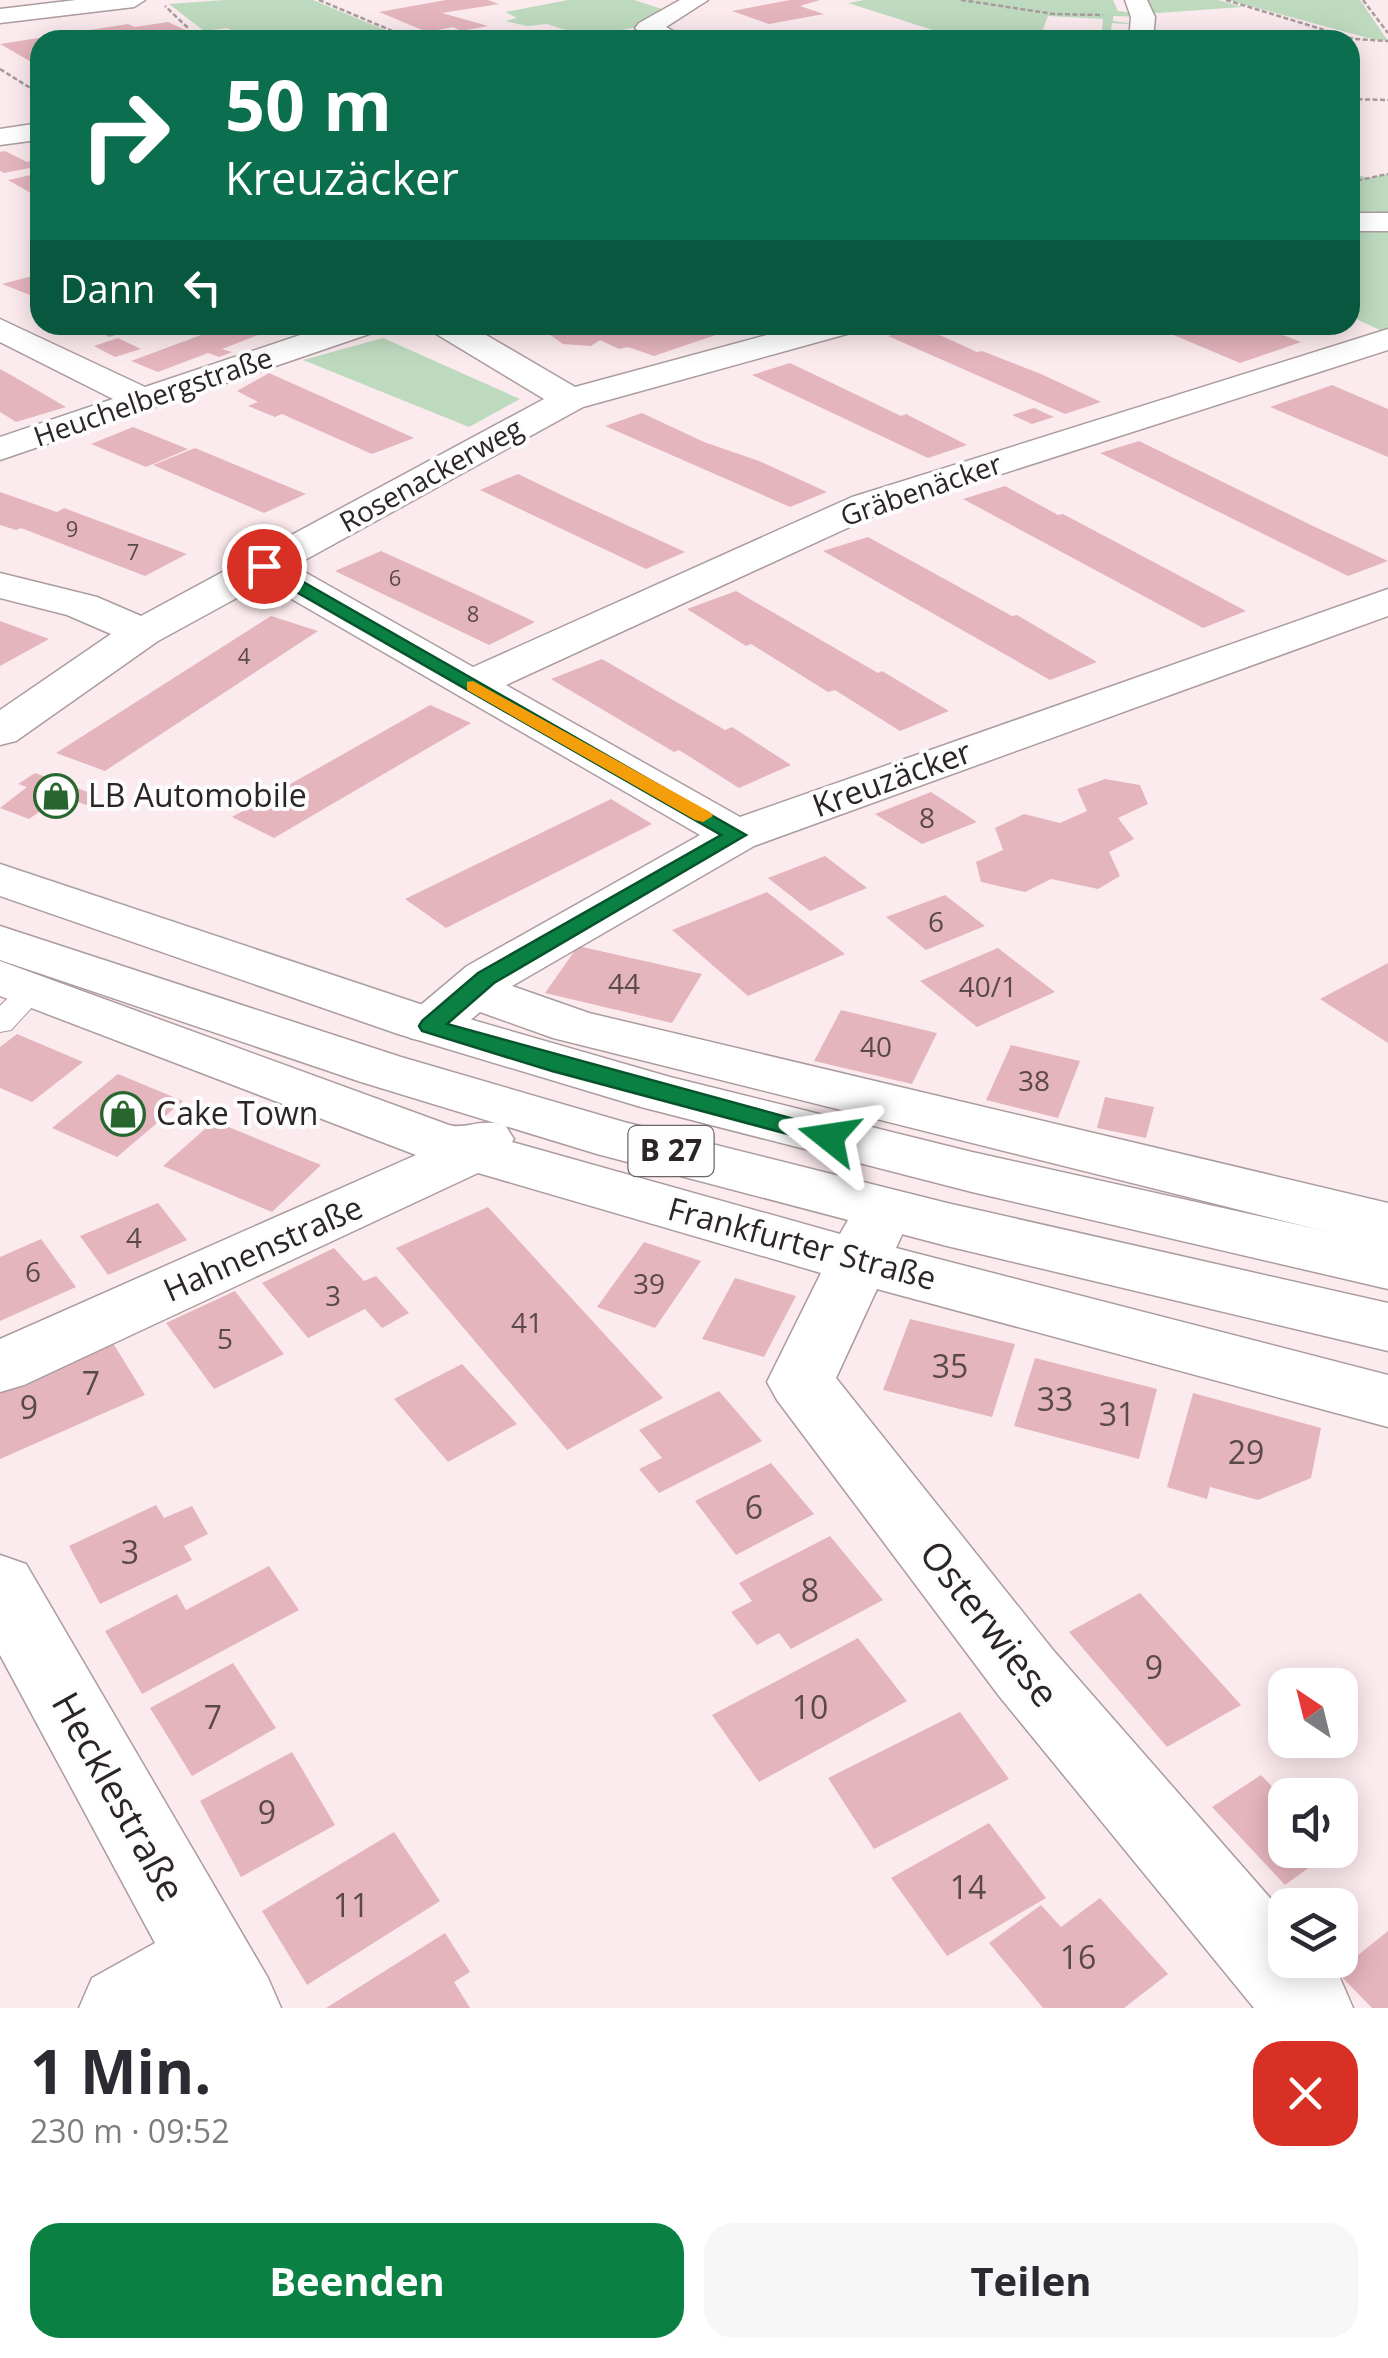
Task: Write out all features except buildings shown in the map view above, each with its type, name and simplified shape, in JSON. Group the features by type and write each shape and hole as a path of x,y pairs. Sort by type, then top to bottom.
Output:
{"street":[{"path":"0,16 134,0"},
{"path":"652,30 647,28 697,0"},
{"path":"0,137 30,135"},
{"path":"1360,222 1388,222"},
{"path":"1360,322 1388,337"},
{"path":"0,329 144,401"},
{"name":"Heuchelbergstraße","path":"0,449 334,335"},
{"path":"463,335 570,399"},
{"name":"Rosenackerweg","path":"0,730 143,632 570,399 805,335"},
{"name":"Gräbenäcker","path":"470,685 866,505 1388,337"},
{"path":"264,566 736,835"},
{"path":"0,585 82,606 143,632"},
{"name":"Kreuzäcker","path":"451,1008 736,835 1388,602"},
{"name":"Frankfurter Straße","path":"0,878 451,1008 573,1026 1388,1225"},
{"name":"Frankfurter Straße","path":"8,983 428,1139 492,1130 871,1234 1388,1401"},
{"name":"Frankfurter Straße","path":"451,1008 560,1066 906,1157 1379,1306"},
{"name":"Hahnenstraße","path":"0,1367 492,1130"},
{"name":"Frankfurter Straße","path":"871,1234 1379,1306"},
{"name":"Osterwiese","path":"871,1234 801,1382 1026,1673 1309,2008"},
{"name":"Hecklestraße","path":"0,1585 223,1983"},
{"path":"122,2008 223,1983"}],"path":[{"path":"319,0 390,30"},
{"path":"961,0 1140,19"},
{"path":"1226,0 1324,30"},
{"path":"1363,0 1388,33"},
{"path":"1076,20 1084,15"},
{"path":"180,18 186,30"},
{"path":"1360,39 1388,41"},
{"path":"0,69 30,88"},
{"path":"1360,100 1388,100"},
{"path":"1360,180 1388,174"}],"green space":[{"path":"313,0 385,30 203,30 169,4"},
{"path":"568,0 634,0 662,9 642,26 622,30 527,26 505,21 517,18 505,12"},
{"path":"1113,0 1118,11 1141,14 1136,0 1218,0 1243,7 1143,17 1113,16 1113,21 1142,25 1112,23 1111,30 1102,30 1103,19 1048,16 1043,30 933,30 848,3"},
{"path":"1228,0 1360,0 1388,41 1360,36 1360,30 1339,30"},
{"path":"1388,174 1388,334 1360,321 1360,176"},
{"path":"383,338 520,399 469,427 303,360"}],"slow traffic":[{"path":"473,686 703,816"}],"place":[{"name":"LB Automobile","path":"56,796"},
{"name":"Cake Town","path":"123,1114"}],"route":[{"path":"264,566 736,835 486,978 430,1026 560,1066 829,1137"}]}
